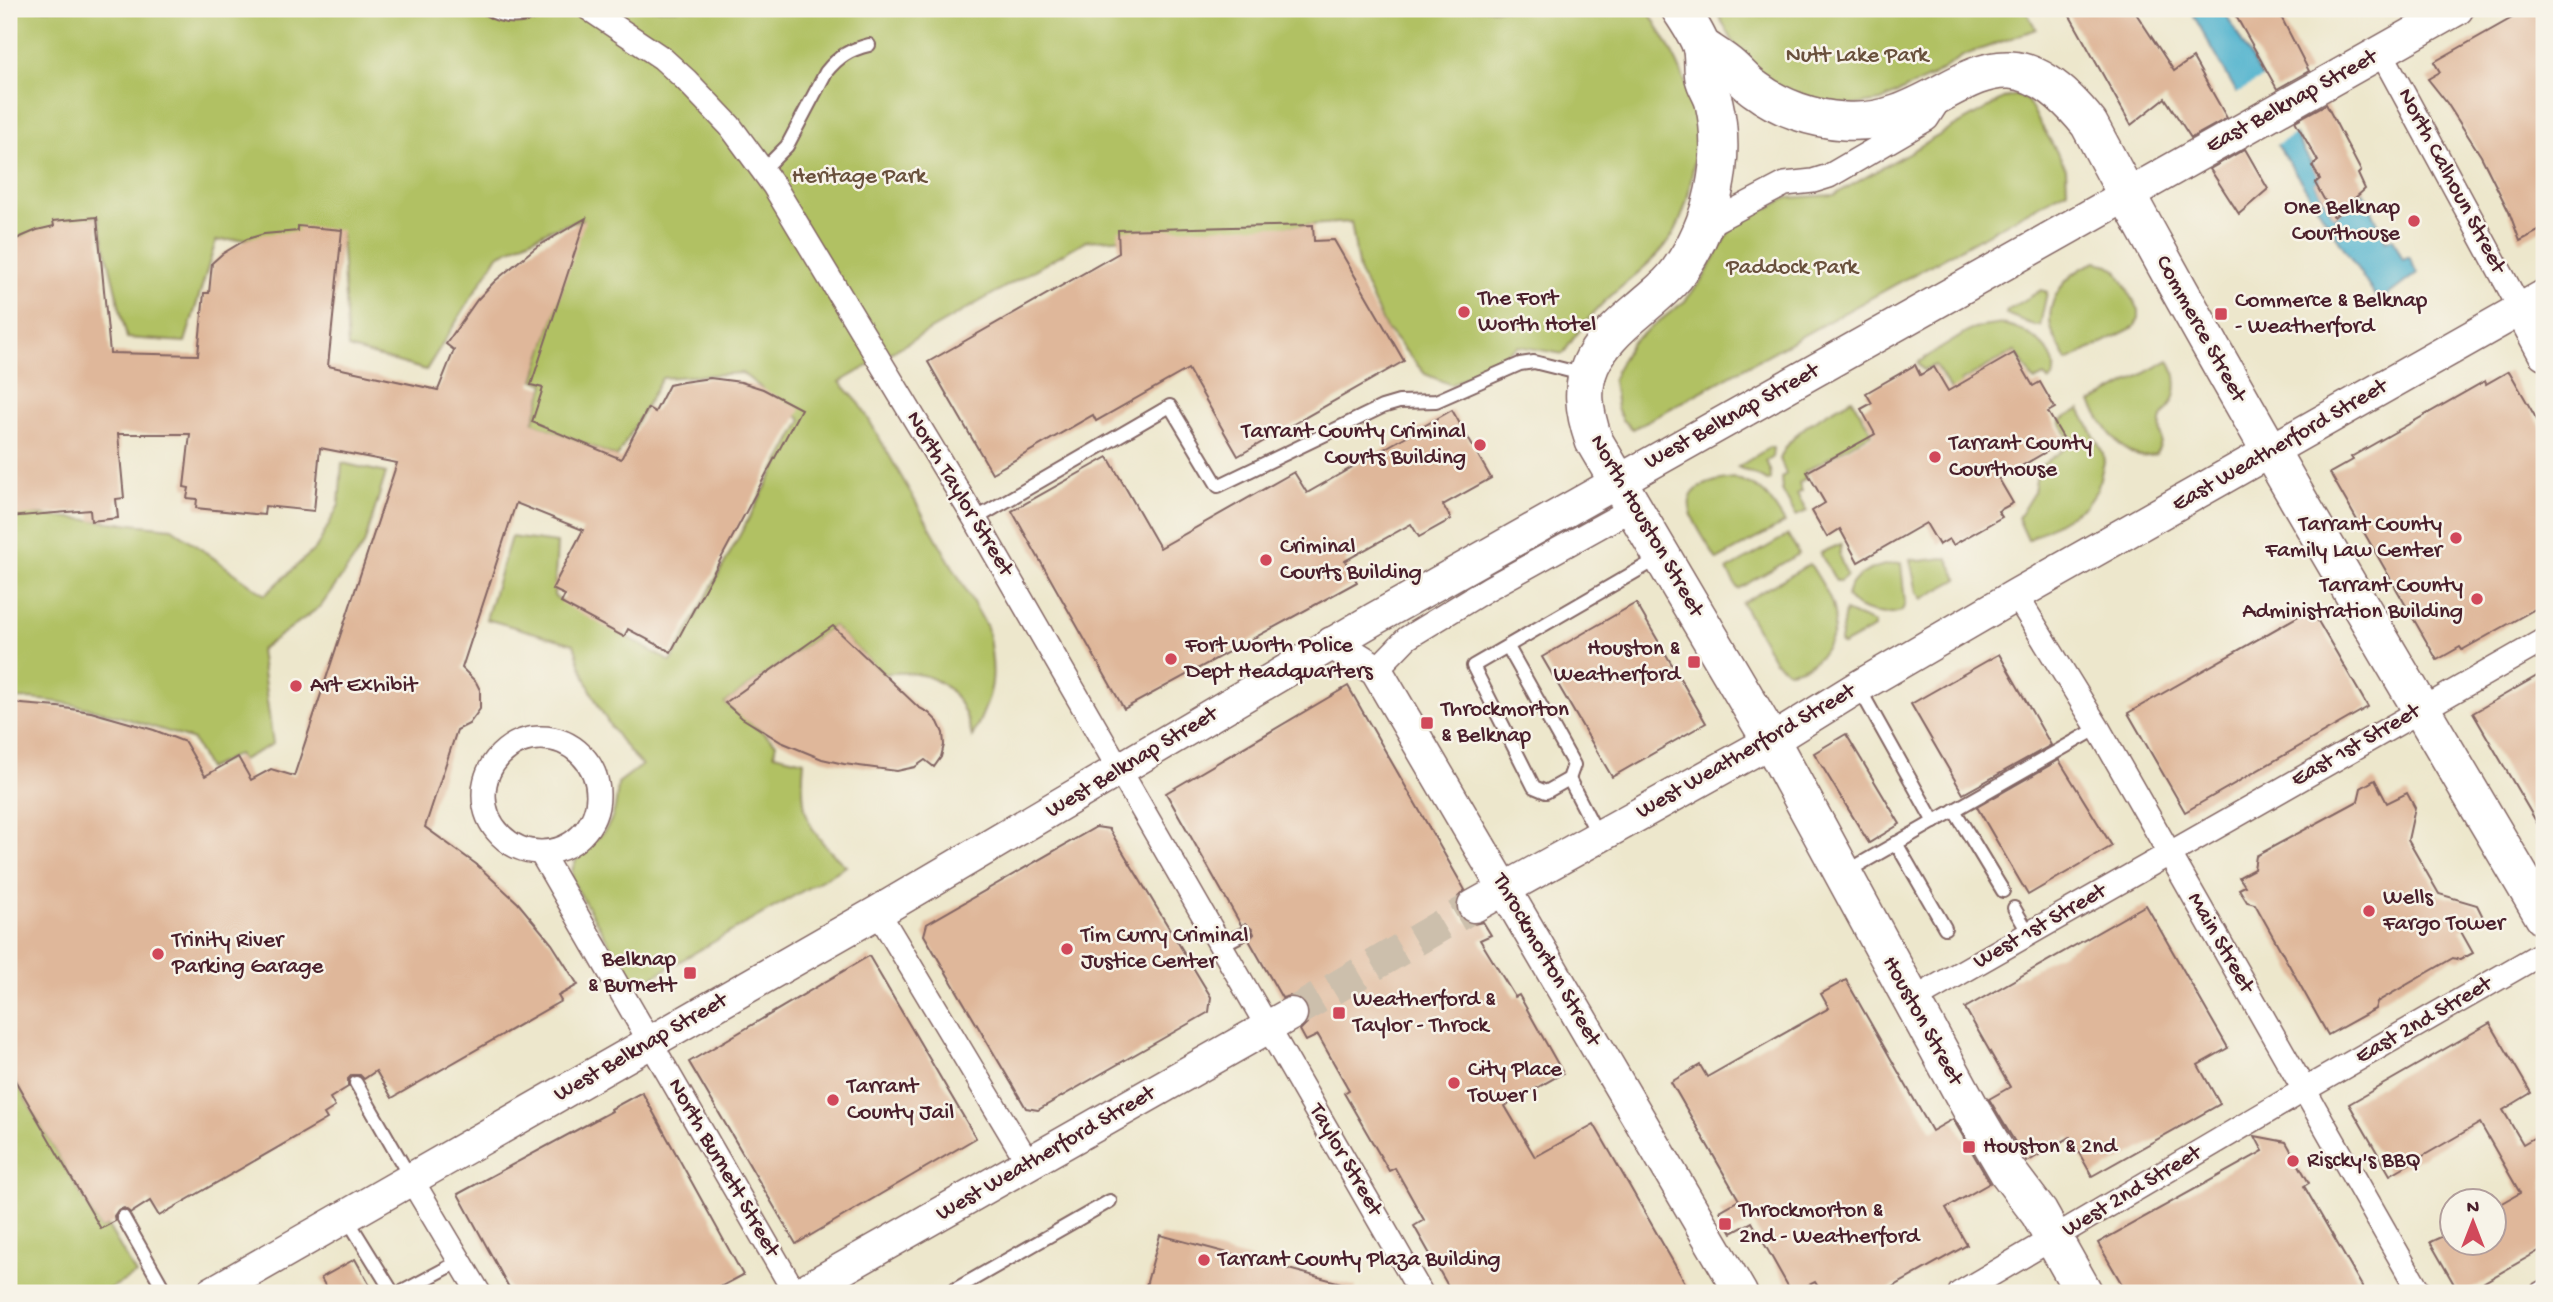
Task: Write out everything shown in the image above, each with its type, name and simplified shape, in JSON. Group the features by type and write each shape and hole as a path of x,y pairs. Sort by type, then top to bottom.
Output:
{"main road":[{"name":"East Belknap Street","path":"2126,196 2457,9"},
{"name":"Commerce Street","path":"1693,31 1755,90 1776,102 1821,118 1867,121 1892,113 1989,63 2006,61 2021,64 2055,83 2073,101 2089,124 2126,196 2269,452 2544,917"},
{"name":"North Houston Street","path":"1693,31 1704,78 1713,101 1719,150 1714,192 1703,227 1674,278 1603,345 1586,376 1585,407 1594,441 1771,741"},
{"name":"West Belknap Street","path":"212,1293 878,912 1332,643 1627,494 2126,196"},
{"path":"2533,303 2544,353"},
{"name":"East Weatherford Street","path":"2016,595 2533,303"},
{"name":"West Weatherford Street","path":"1474,906 1771,741 2016,595"},
{"name":"Throckmorton Street","path":"1332,643 1376,670 1741,1293"},
{"name":"Houston Street","path":"1771,741 1911,1001 2008,1172 2039,1213 2084,1293"},
{"name":"West Weatherford Street","path":"798,1293 1280,1021"}],"street":[{"name":"North Taylor Street","path":"589,9 662,58 686,80 730,125 763,170 975,519 1221,945 1280,1021"},
{"name":"North Calhoun Street","path":"2381,52 2533,303"},
{"path":"1703,227 1785,184 1829,176 1927,119 1951,81"},
{"path":"1376,670 1407,638 1489,588 1627,494"},
{"name":"Main Street","path":"2016,595 2098,728 2420,1293"},
{"name":"East 1st Street","path":"2169,853 2544,640"},
{"path":"540,737 560,741 577,750 591,766 598,785 598,804 591,823 578,839 561,849 541,853 522,849 504,839 491,824 484,806 484,785 490,767 503,751 521,741 540,737"},
{"name":"North Burnett Street","path":"541,853 798,1293"},
{"name":"West 1st Street","path":"1911,1001 2169,853"},
{"path":"878,912 1029,1164"},
{"name":"East 2nd Street","path":"2304,1090 2544,952"},
{"name":"Taylor Street","path":"1280,1021 1422,1293"},
{"name":"West 2nd Street","path":"1960,1293 2304,1090"},
{"path":"411,1179 479,1293"}],"lane":[{"path":"488,9 506,16 523,16 540,9"},
{"path":"763,170 787,146 825,72 834,61 844,53 869,45"},
{"path":"975,519 1170,406 1218,486 1382,407 1399,402 1436,401 1520,364 1534,362 1586,376"},
{"path":"1508,648 1574,765 1569,779 1546,792 1534,787 1473,666 1662,556"},
{"path":"1858,687 1934,822"},
{"path":"1843,874 2098,728"},
{"path":"1569,779 1599,837"},
{"path":"1954,810 2003,891"},
{"path":"1896,844 1945,928"},
{"path":"2014,908 2030,935"},
{"path":"1221,945 1245,933"},
{"path":"356,1083 411,1179"},
{"path":"949,1293 1110,1200"},
{"path":"346,1216 394,1293"},
{"path":"123,1217 166,1293"},
{"path":"400,1293 460,1261"}],"green space":[{"name":"Heritage Park","path":"9,9 1647,9 1670,49 1689,91 1696,121 1697,143 1687,200 1681,219 1666,245 1597,309 1563,354 1518,346 1451,385 1425,374 1385,327 1359,271 1351,222 1085,241 840,382 860,404 987,627 993,672 985,707 972,737 961,705 953,693 942,684 917,674 883,674 833,626 725,703 776,743 774,754 804,761 803,794 809,820 822,842 846,866 635,987 574,884 572,874 578,858 610,822 618,783 642,765 619,738 600,709 585,678 574,644 486,619 511,537 557,543 554,596 671,662 802,420 742,373 662,378 617,457 533,423 545,384 534,380 583,219 549,230 498,255 426,370 348,348 341,232 216,241 185,342 127,338 98,216 9,240"},
{"name":"Nutt Lake Park","path":"1715,9 2025,9 2036,29 1963,56 1931,77 1881,101 1854,105 1823,102 1779,86 1757,69 1735,45"},
{"name":"Paddock Park","path":"2016,95 2027,100 2066,168 2067,190 1633,429 1622,420 1617,408 1613,381 1631,343 1685,301 1704,277 1732,227 1787,198 1834,195 2005,98"},
{"path":"2096,262 2109,265 2117,271 2139,310 2139,319 2134,327 2067,361 2052,330 2051,309 2064,283 2079,270"},
{"path":"2041,290 2047,292 2040,326 2006,314 2007,311"},
{"path":"2003,324 2021,330 2046,349 2052,358 2053,378 2049,381 2044,376 2034,381 2015,351 1961,381 1962,386 1952,391 1935,365 1923,370 1917,363 1974,328"},
{"path":"2169,360 2174,371 2176,390 2163,415 2160,445 2156,454 2134,454 2116,441 2091,403"},
{"path":"1852,399 1872,433 1804,472 1806,478 1799,483 1802,491 1797,494 1807,511 1796,516 1782,490 1781,478 1786,474 1780,459 1801,430"},
{"path":"2080,409 2103,453 2104,462 2097,490 2085,506 2028,540 2018,518 2034,492 2038,468 2071,444 2060,421"},
{"path":"1770,447 1773,448 1772,458 1766,461 1771,479 1768,481 1738,467"},
{"path":"342,463 386,473 364,545 321,606 260,650 273,744 242,760 238,754 208,769 193,740 126,718 78,706 31,699 9,699 9,512 172,528 265,595 317,547 339,505"},
{"path":"1734,478 1765,494 1785,523 1717,560 1693,519 1691,497 1698,489 1712,482"},
{"path":"1788,535 1799,554 1738,589 1727,570"},
{"path":"1841,544 1839,556 1847,575 1836,581 1820,553"},
{"path":"1910,559 1920,561 1948,559 1958,579 1922,599 1917,592"},
{"path":"1901,563 1905,603 1902,611 1887,614 1872,612 1859,607 1847,597 1854,582 1867,571"},
{"path":"1810,564 1824,586 1833,608 1834,630 1830,642 1819,657 1802,668 1788,671 1774,660 1742,603"},
{"path":"1845,611 1875,623 1874,628 1843,645 1840,642"},
{"path":"9,1070 101,1229 108,1226 136,1274 102,1293 9,1293"}],"water":[{"path":"2190,9 2223,9 2320,179 2315,183 2334,217 2354,202 2352,198 2363,191 2386,241 2393,238 2403,260 2409,257 2417,273 2379,302 2278,146 2251,118"}],"pier":[{"path":"2265,77 2297,133 2274,146 2249,120 2233,95"}],"building":[{"path":"2066,9 2133,9 2174,71 2193,58 2227,118 2191,138 2165,98 2131,125"},
{"path":"2232,9 2277,9 2309,71 2277,89"},
{"path":"2528,9 2544,9 2544,228 2520,241 2481,156 2428,79 2440,72 2434,62"},
{"path":"2326,104 2361,171 2358,174 2365,189 2334,217 2315,183 2320,179 2312,166 2318,161 2295,121"},
{"path":"2245,149 2268,189 2239,214 2210,169"},
{"path":"97,217 110,353 198,355 204,293 209,293 212,263 222,254 247,239 264,234 298,231 298,226 342,230 328,366 438,390 454,350 446,344 477,300 495,281 535,248 586,218 531,385 543,388 532,422 621,459 648,408 655,412 669,385 710,378 741,382 763,389 801,409 671,652 628,629 624,637 561,603 565,595 552,589 583,530 516,503 462,668 480,690 480,709 469,724 457,730 425,827 476,864 518,903 552,944 578,985 558,996 561,1001 392,1098 376,1071 364,1079 360,1075 352,1075 348,1079 348,1087 330,1098 335,1107 324,1114 327,1119 159,1216 150,1201 131,1213 124,1208 118,1210 114,1216 115,1221 101,1229 9,1070 9,703 91,712 154,730 185,742 205,776 238,757 251,780 271,769 294,776 397,463 320,448 314,511 265,506 264,515 196,508 197,499 187,498 189,488 184,487 190,434 118,434 124,498 116,499 118,518 91,521 90,510 9,517 9,242 54,226 53,221"},
{"path":"1313,225 1314,241 1334,240 1404,361 1238,456 1188,369 1096,421 1093,415 992,473 928,362 1119,253 1118,230"},
{"name":"Tarrant County Courthouse","path":"2014,353 2033,386 2040,382 2055,408 2048,412 2065,441 1999,479 2013,503 1998,511 2002,517 1953,545 1949,539 1939,545 1926,523 1858,562 1840,529 1827,537 1812,511 1825,503 1807,472 1875,434 1861,409 1872,403 1866,393 1915,365 1920,375 1934,367 1948,391"},
{"name":"Tarrant County Family Law Center","path":"2509,371 2544,432 2544,604 2462,650 2460,647 2437,660 2330,473 2353,460 2351,457 2485,381 2486,384"},
{"path":"1452,410 1491,478 1443,505 1451,519 1419,537 1411,524 1345,561 1357,582 1124,709 1012,511 1108,457 1160,548 1294,472 1307,493"},
{"path":"1636,603 1706,723 1612,777 1542,657"},
{"path":"2311,609 2368,707 2185,812 2128,713"},
{"path":"833,626 918,707 938,722 944,745 941,757 934,767 925,760 915,767 897,771 822,759 781,742 742,718 725,703"},
{"path":"1999,654 2051,745 1963,794 1911,704"},
{"path":"2544,672 2544,835 2473,713"},
{"path":"1348,686 1465,890 1458,897 1458,914 1465,922 1483,922 1491,935 1480,940 1515,997 1519,995 1563,1073 1505,1106 1535,1157 1594,1124 1691,1293 1452,1293 1414,1226 1424,1220 1395,1168 1389,1171 1344,1093 1349,1090 1318,1035 1306,1041 1300,1030 1307,1023 1307,1006 1300,998 1282,998 1249,940 1254,934 1252,929 1246,924 1241,925 1166,793"},
{"path":"1846,734 1900,824 1869,843 1814,753"},
{"path":"2059,760 2112,846 2028,895 1977,807"},
{"name":"Wells Fargo Tower","path":"2375,780 2387,803 2407,793 2415,808 2408,840 2439,894 2477,905 2483,917 2460,930 2473,953 2460,960 2453,958 2377,1002 2375,1009 2328,1035 2255,904 2247,902 2239,889 2245,886 2239,877 2254,869 2256,856 2358,801 2361,788"},
{"path":"1096,827 1109,829 1211,997 1209,1012 1038,1110 1026,1108 924,935 927,924"},
{"path":"2146,905 2228,1048 2198,1065 2220,1104 2092,1176 2070,1137 2027,1162 1989,1099 2010,1087 1965,1008"},
{"name":"Tarrant County Jail","path":"869,956 976,1138 796,1244 689,1062"},
{"path":"1846,980 1932,1131 1953,1119 1990,1183 1946,1208 1967,1245 1882,1293 1822,1293 1815,1282 1792,1293 1752,1222 1732,1233 1720,1211 1739,1200 1671,1082 1700,1065 1707,1077 1829,1008 1821,994"},
{"path":"2490,1023 2531,1093 2503,1110 2523,1144 2544,1132 2544,1248 2465,1293 2459,1293 2430,1242 2438,1238 2438,1256 2508,1256 2508,1200 2520,1193 2480,1123 2390,1175 2349,1104"},
{"path":"642,1092 743,1275 709,1293 512,1293 458,1194"},
{"path":"2255,1136 2286,1142 2309,1183 2304,1186 2366,1293 2127,1293 2098,1243 2263,1151"},
{"name":"Tarrant County Plaza Building","path":"1160,1235 1356,1287 1355,1293 1144,1293"},
{"path":"355,1259 374,1293 329,1293 321,1278"}],"tunnel":[{"path":"1291,1014 1474,906"}],"place":[{"name":"One Belknap Courthouse","path":"2414,221"},
{"name":"The Fort Worth Hotel","path":"1464,312"},
{"name":"Commerce & Belknap - Weatherford","path":"2221,314"},
{"name":"Tarrant County Criminal Courts Building","path":"1480,445"},
{"name":"Tarrant County Courthouse","path":"1935,457"},
{"name":"Tarrant County Family Law Center","path":"2456,538"},
{"name":"Criminal Courts Building","path":"1266,560"},
{"name":"Tarrant County Administration Building","path":"2477,599"},
{"name":"Fort Worth Police Dept Headquarters","path":"1171,659"},
{"name":"Houston & Weatherford","path":"1694,662"},
{"name":"Art Exhibit","path":"296,686"},
{"name":"Throckmorton & Belknap","path":"1427,723"},
{"name":"Wells Fargo Tower","path":"2369,911"},
{"name":"Tim Curry Criminal Justice Center","path":"1067,949"},
{"name":"Trinity River Parking Garage","path":"158,954"},
{"name":"Belknap & Burnett","path":"690,973"},
{"name":"Weatherford & Taylor - Throck","path":"1339,1013"},
{"name":"City Place Tower I","path":"1454,1083"},
{"name":"Tarrant County Jail","path":"833,1100"},
{"name":"Houston & 2nd","path":"1969,1147"},
{"name":"Riscky's BBQ","path":"2293,1161"},
{"name":"Throckmorton & 2nd - Weatherford","path":"1725,1224"},
{"name":"Tarrant County Plaza Building","path":"1204,1260"}]}
